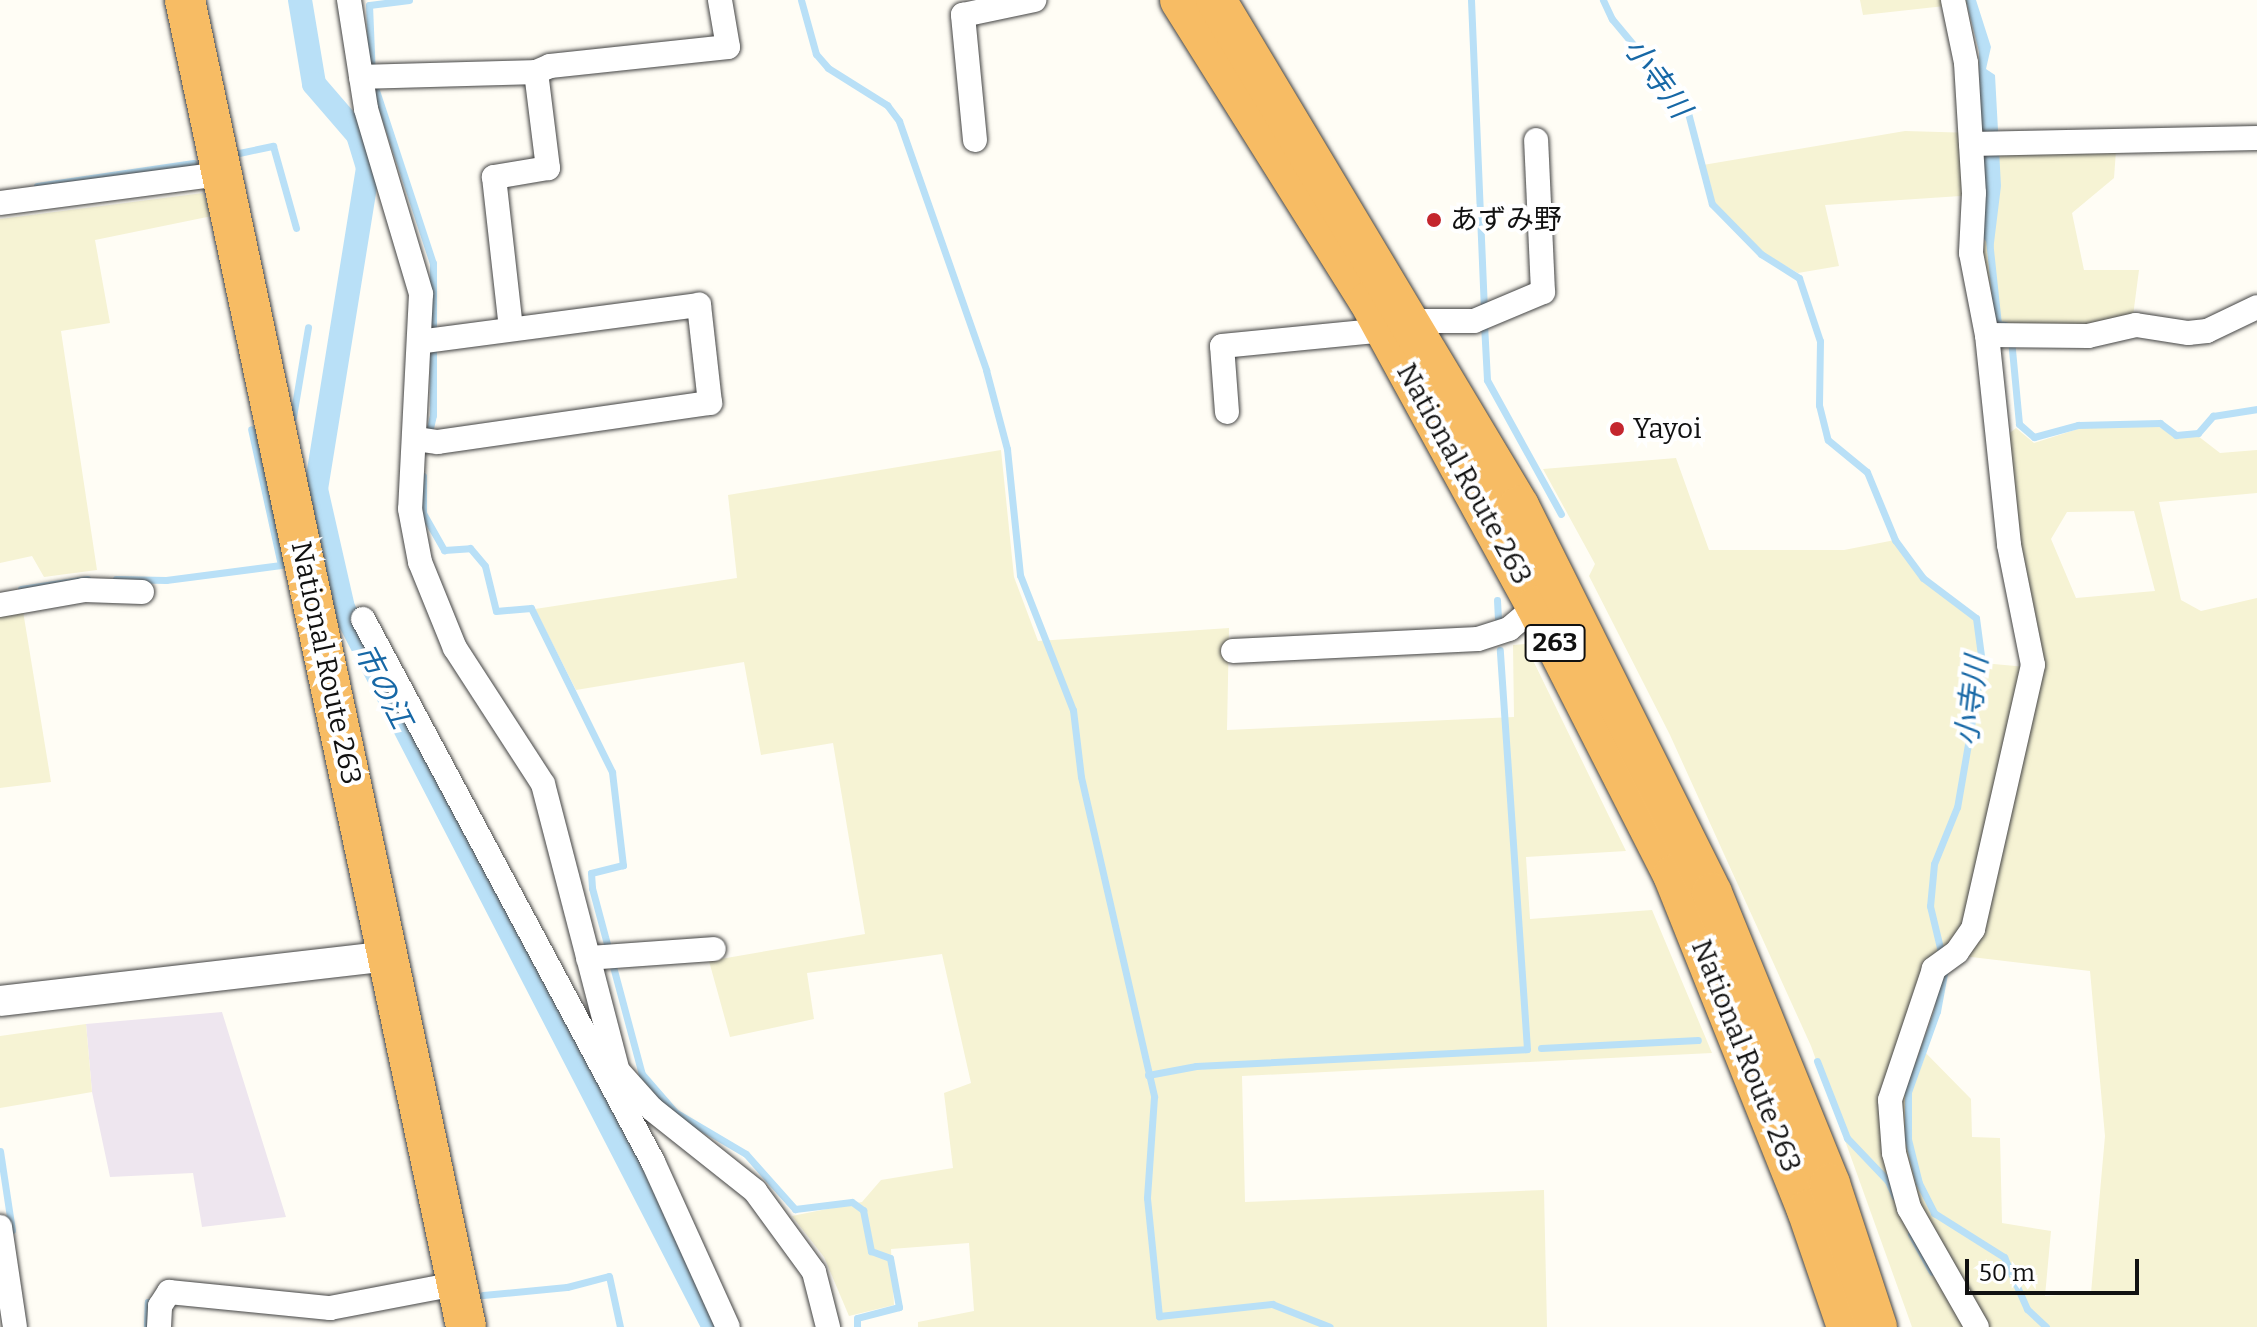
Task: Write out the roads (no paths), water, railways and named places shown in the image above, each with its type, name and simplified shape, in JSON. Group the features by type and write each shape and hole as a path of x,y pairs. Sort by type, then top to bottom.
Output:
{"highway":[{"name":"National Route 263","path":"185,0 466,1327"},
{"name":"National Route 263","path":"1180,0 1519,506 1712,893 1830,1184 1877,1327"},
{"name":"National Route 263","path":"1216,0 1398,326 1673,875 1807,1210 1847,1327"}],"street":[{"path":"349,0 421,294 419,342 427,440 410,509 420,562 455,648 543,784 602,957 618,1071 652,1109 755,1191 814,1272 828,1327"},
{"path":"370,76 536,72 550,66 728,47 720,0"},
{"path":"975,140 963,15 1034,0"},
{"path":"1953,0 1966,63 1971,144 1971,253 2002,336 2009,545 2033,665 1973,929 1957,952 1934,969 1890,1100 1894,1153 1909,1208 1977,1327"},
{"path":"511,329 494,177 548,168 536,72"},
{"path":"1971,144 2257,138"},
{"path":"1227,412 1222,346 1398,326 1474,321 1500,313 1543,292 1536,140"},
{"path":"0,203 221,174"},
{"path":"419,342 699,305 710,403 427,440"},
{"path":"2002,336 2088,336 2136,325 2188,333 2207,331 2255,315"},
{"path":"0,605 84,590 142,592"},
{"path":"1233,651 1478,639 1509,629 1536,606"},
{"path":"363,619 653,1162 728,1327"},
{"path":"602,957 714,949"},
{"path":"0,1001 388,956"},
{"path":"0,1227 15,1327"},
{"path":"163,1308 330,1308 456,1284"}],"water":[{"path":"1966,0 1976,0 1991,47 1986,69 1995,75 2001,186 1993,251 1982,236 1979,52"}],"waterway":[{"name":"市の江","path":"300,0 314,84 358,135 368,168 316,489 343,608 714,1327"},
{"path":"409,0 369,5 372,78 433,263 433,415 428,436"},
{"path":"801,0 816,54 828,68 887,105 899,121 986,370 1007,449 1020,575 1073,710 1081,777 1154,1097 1147,1198 1159,1316 1272,1304 1330,1327"},
{"path":"1471,0 1484,311"},
{"name":"小寺川","path":"1603,0 1612,19 1687,109 1712,204 1761,254 1799,278 1820,341 1819,405 1828,440 1867,472 1895,540 1923,578 1976,618 1982,663 1957,807 1934,864 1930,906 1942,956"},
{"path":"239,153 273,146 296,228"},
{"path":"37,186 193,163"},
{"path":"1989,240 1998,324 2005,325"},
{"path":"1484,324 1487,380 1561,514"},
{"path":"293,417 308,327"},
{"path":"2011,339 2019,424 2034,437 2078,425 2160,423 2176,435 2198,433 2213,416 2257,409"},
{"path":"116,579 166,580 281,565 251,429"},
{"path":"423,476 423,513 444,550 470,548 485,566 496,611 531,608 612,772 623,865 591,873 592,888 642,1074 675,1112 746,1154 795,1209 852,1202 863,1210 871,1251 890,1258 899,1307 857,1318 857,1327"},
{"path":"21,589 87,579"},
{"path":"1497,600 1498,619"},
{"path":"1148,1075 1196,1066 1527,1049 1500,650"},
{"name":"小寺川","path":"1945,968 1937,1011 1908,1092 1908,1139 1919,1183 1934,1213 2004,1257 2027,1309 2046,1327"},
{"path":"1541,1048 1698,1040"},
{"path":"1817,1061 1847,1138 1888,1181 1895,1197"},
{"path":"0,1151 12,1230"},
{"path":"1911,1234 1932,1272"},
{"path":"483,1295 567,1287 609,1276 620,1327"},
{"path":"147,1325 148,1302 155,1301"}],"place":[{"name":"あずみ野","path":"1434,220"},
{"name":"Yayoi","path":"1617,429"}]}
